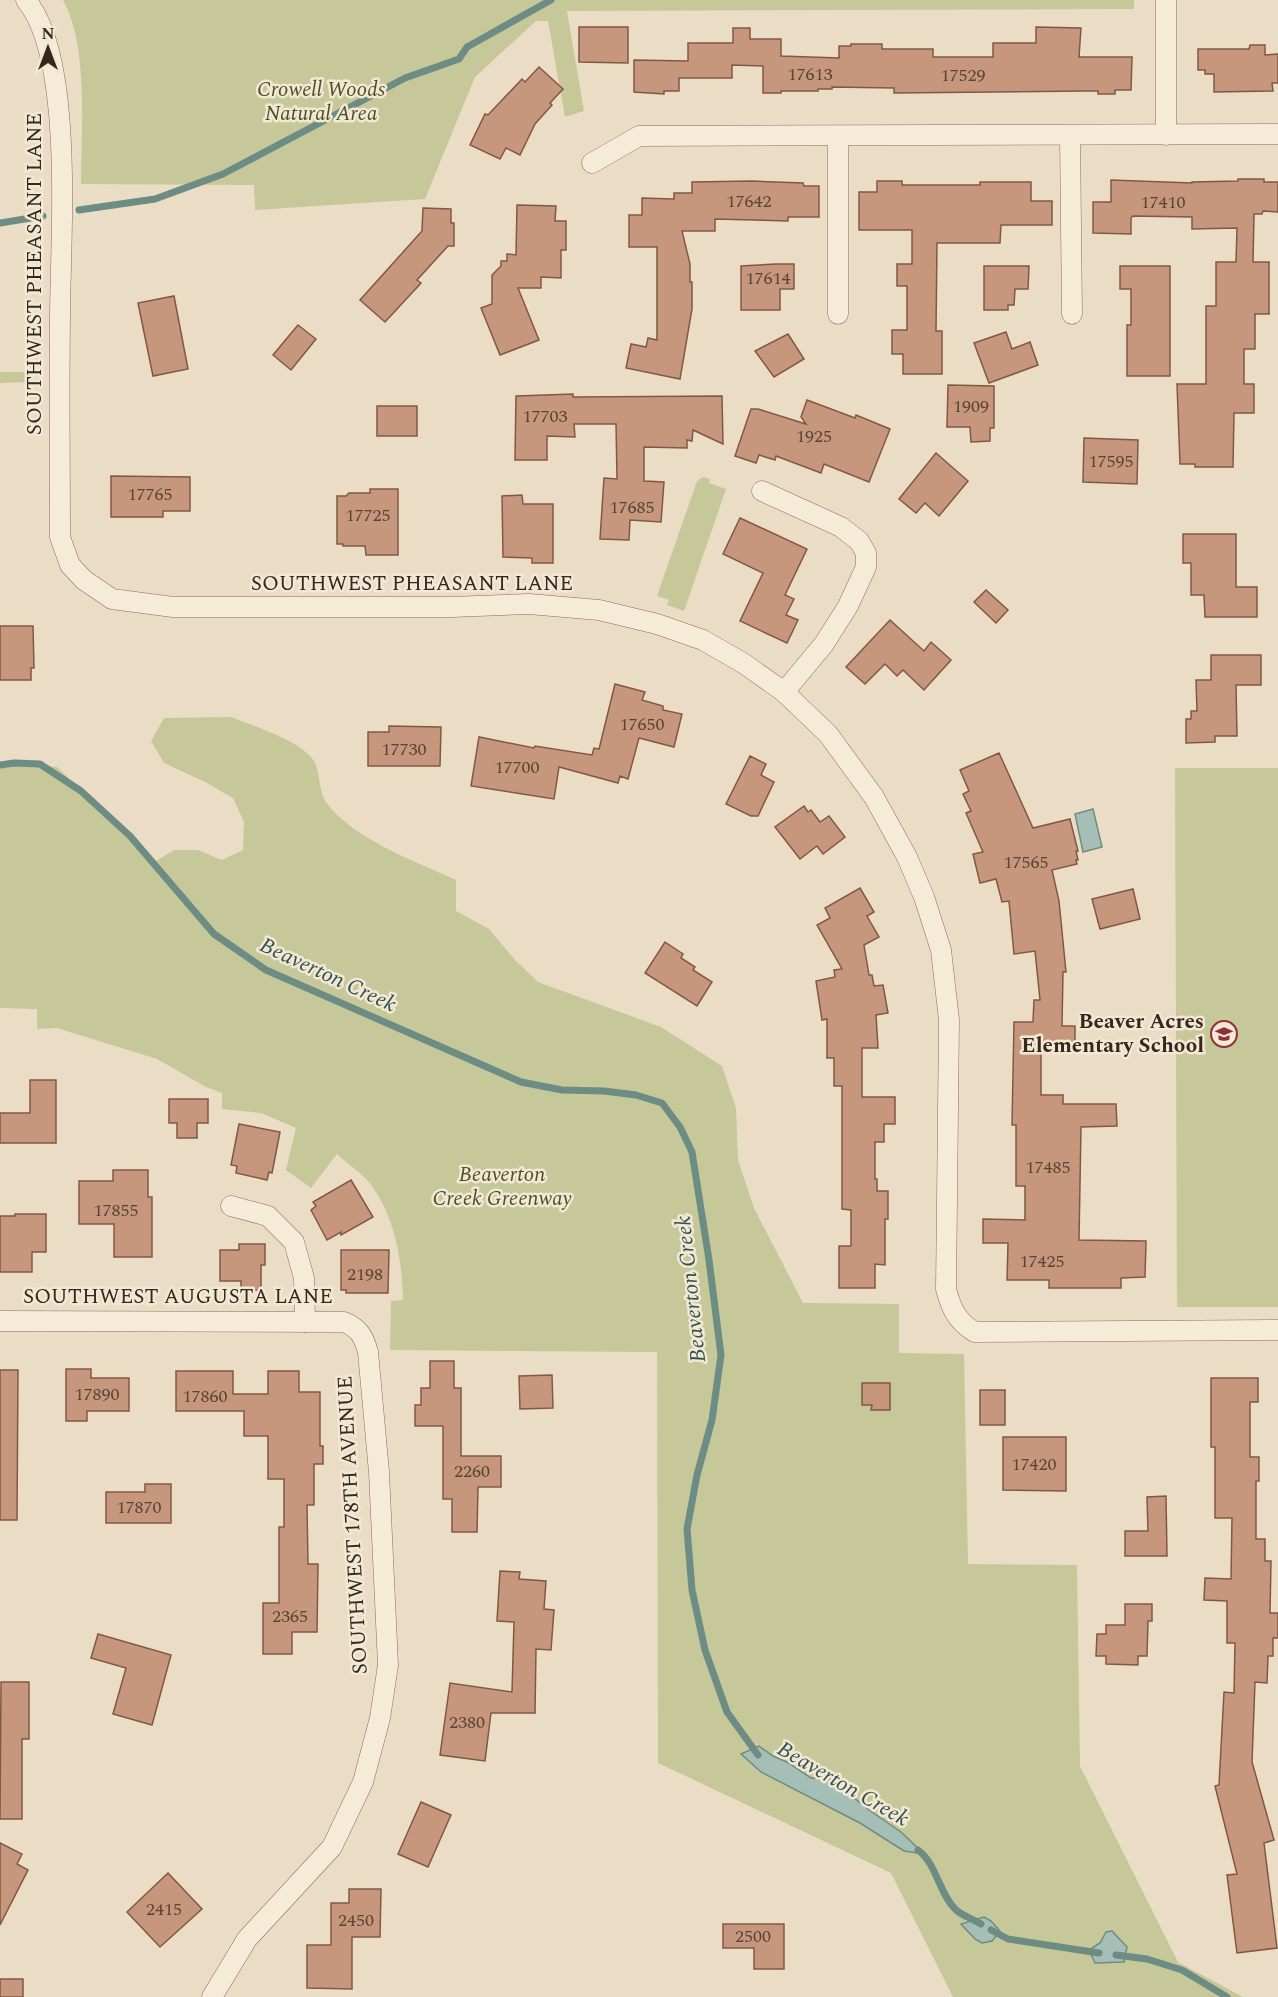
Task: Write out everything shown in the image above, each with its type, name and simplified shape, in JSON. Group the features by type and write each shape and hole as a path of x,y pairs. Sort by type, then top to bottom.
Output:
{"street":[{"name":"SOUTHWEST PHEASANT LANE","path":"26,0 35,11 49,49 58,103 62,174 60,537 70,565 84,580 112,598 173,607 452,607 529,604 599,610 657,624 703,640 743,663 784,692 828,734 874,797 907,857 924,897 941,950 949,1020 946,1289 950,1306 959,1321 975,1332 1278,1329"},
{"path":"1166,0 1166,135"},
{"path":"592,163 639,136 1278,134"},
{"path":"838,136 838,314"},
{"path":"1070,136 1072,314"},
{"path":"762,490 841,527 859,541 866,553 866,567 848,606 824,644 784,692"},
{"path":"231,1206 268,1216 294,1242 304,1278 306,1322"},
{"name":"SOUTHWEST AUGUSTA LANE","path":"0,1321 344,1322 355,1326"},
{"name":"SOUTHWEST 178TH AVENUE","path":"212,1997 247,1940 332,1847 363,1782 380,1718 388,1665 379,1472 368,1352 365,1339 355,1326"}],"green space":[{"name":"Crowell Woods Natural Area","path":"63,0 1134,0 1134,9 567,11 584,111 565,117 548,21 536,21 475,77 425,199 255,210 254,185 81,184 80,65 77,41"},
{"path":"0,372 31,372 31,382 0,383"},
{"path":"703,477 710,479 709,483 726,489 684,611 667,605 669,600 657,596 697,481"},
{"name":"Beaverton Creek Greenway","path":"231,717 278,736 301,748 310,756 317,768 325,801 355,830 388,849 456,880 456,911 489,929 515,960 538,982 661,1027 722,1066 736,1108 738,1160 754,1208 803,1303 899,1304 899,1353 964,1354 968,1564 1077,1565 1080,1766 1178,1962 1243,1997 953,1997 891,1873 658,1763 657,1352 390,1350 391,1301 403,1300 399,1257 393,1229 382,1202 371,1184 357,1171 337,1154 311,1188 286,1170 296,1128 261,1113 222,1109 222,1093 206,1087 157,1059 57,1028 37,1029 37,1009 0,1008 0,765 21,763 57,767 156,861 174,850 198,850 222,860 243,850 244,822 233,798 164,763 151,741 164,718"},
{"name":"Beaver Acres Elementary School","path":"1175,768 1278,768 1278,1307 1177,1307"}],"water":[{"path":"1093,809 1102,847 1083,852 1075,814"},
{"path":"759,1746 811,1778 831,1779 901,1832 924,1854 904,1851 860,1823 761,1772 741,1754"},
{"path":"984,1917 1000,1931 992,1941 982,1943 961,1924"},
{"path":"1112,1931 1127,1947 1124,1962 1095,1963 1089,1950 1100,1943 1106,1932"}],"building":[{"path":"579,27 628,27 628,63 579,62"},
{"path":"1036,27 1081,28 1079,57 1132,57 1131,90 1115,90 1115,94 1098,94 1098,91 894,93 894,88 832,87 832,89 818,89 818,91 763,93 763,66 732,65 732,78 679,78 679,91 664,91 664,94 634,92 634,60 688,61 688,43 733,43 733,28 750,28 750,39 781,39 781,56 839,58 839,46 851,46 851,44 882,44 882,49 933,49 933,57 993,57 993,43 1036,43"},
{"path":"1250,45 1265,45 1265,55 1278,54 1278,83 1272,83 1273,91 1214,92 1214,74 1205,74 1205,70 1198,70 1198,49 1249,49"},
{"path":"539,67 563,89 535,124 520,155 506,148 500,159 470,145 485,114 488,115 522,79 525,82"},
{"path":"1238,179 1264,179 1264,182 1278,182 1278,212 1263,211 1262,214 1254,214 1253,262 1269,262 1269,314 1255,314 1255,349 1244,349 1244,384 1254,384 1254,413 1234,413 1233,467 1195,467 1195,464 1180,464 1177,384 1206,384 1206,306 1216,306 1216,262 1236,262 1237,228 1192,229 1192,217 1133,216 1131,234 1093,233 1093,202 1111,202 1111,180 1192,183 1238,181"},
{"path":"877,181 902,181 902,185 980,185 980,182 1031,182 1031,201 1052,201 1052,225 1001,225 1000,243 937,243 936,331 942,331 942,374 903,374 903,354 892,354 892,330 907,330 907,286 897,286 897,264 912,264 912,230 859,230 859,192 877,192"},
{"path":"692,182 803,183 804,186 819,186 819,217 788,217 788,221 715,219 715,231 682,231 690,264 692,309 680,379 626,368 631,344 646,347 648,338 657,340 657,247 629,247 629,215 642,215 642,198 674,199 674,193 692,193"},
{"path":"517,205 556,206 555,221 566,221 566,250 561,250 561,278 541,277 541,288 518,288 539,340 500,355 481,308 492,304 492,275 501,266 501,261 507,261 507,254 516,255"},
{"path":"423,208 451,209 451,223 454,223 454,246 448,246 417,280 421,283 385,322 360,300 422,231"},
{"path":"794,264 794,289 780,289 780,310 741,310 741,266"},
{"path":"984,266 1029,266 1028,289 1015,289 1014,305 1008,305 1008,310 984,310"},
{"path":"1120,266 1170,266 1170,376 1127,376 1127,325 1131,325 1131,289 1120,289"},
{"path":"174,296 188,369 153,376 138,303"},
{"path":"298,325 316,339 291,370 273,355"},
{"path":"1006,332 1012,349 1030,342 1038,365 989,383 974,343"},
{"path":"788,334 804,359 774,377 755,351"},
{"path":"948,385 994,386 994,428 990,428 990,441 971,442 970,427 947,427"},
{"path":"573,394 573,397 722,396 723,444 693,430 692,441 687,440 687,448 644,447 644,481 664,482 661,522 630,520 629,540 600,539 604,478 617,479 616,424 574,424 575,437 547,436 547,460 515,460 516,396"},
{"path":"807,400 855,418 856,415 890,429 869,482 824,464 821,473 776,456 775,460 759,455 756,463 735,456 751,409 758,409 806,424 801,417"},
{"path":"377,406 417,406 417,436 377,436"},
{"path":"1084,438 1138,440 1137,484 1083,482"},
{"path":"936,453 968,481 939,516 925,503 916,513 899,499"},
{"path":"111,476 190,477 190,511 163,511 163,517 111,517"},
{"path":"370,489 398,489 398,555 366,555 365,546 337,544 337,496 346,496 349,493 370,493"},
{"path":"522,495 523,504 553,504 553,563 532,563 532,558 503,557 502,496"},
{"path":"740,518 807,549 785,595 794,599 786,615 798,620 787,643 740,621 763,573 723,554"},
{"path":"1183,534 1236,534 1236,587 1257,587 1257,617 1205,617 1204,595 1191,595 1191,563 1183,563"},
{"path":"986,590 1008,610 996,623 974,602"},
{"path":"890,620 924,651 931,642 951,660 924,690 903,670 897,676 885,664 865,684 846,667"},
{"path":"0,626 33,626 34,668 31,668 31,680 0,680"},
{"path":"1211,655 1261,655 1261,685 1236,685 1237,736 1215,736 1215,742 1186,743 1186,719 1191,719 1191,711 1197,711 1196,680 1211,680"},
{"path":"615,684 645,692 642,700 663,706 663,710 682,714 674,747 639,738 628,779 620,776 618,783 559,767 554,799 471,786 479,737 534,748 535,746 592,755 594,748 599,749"},
{"path":"389,726 441,727 440,766 368,766 368,732 389,732"},
{"path":"999,753 1033,828 1070,819 1078,851 1076,851 1077,864 1052,870 1059,901 1066,972 1063,972 1062,1026 1075,1026 1075,1053 1041,1053 1041,1095 1063,1095 1063,1104 1116,1104 1117,1126 1081,1127 1079,1240 1146,1241 1145,1277 1121,1278 1121,1288 1049,1288 1049,1280 1007,1280 1008,1243 983,1243 983,1219 1025,1220 1025,1186 1016,1186 1016,1125 1012,1125 1014,1022 1033,1022 1034,1000 1040,1000 1035,951 1014,954 1009,901 1002,902 996,879 980,883 973,854 983,852 966,813 971,811 963,794 969,791 960,770"},
{"path":"750,756 766,764 761,775 774,782 758,816 751,816 726,804"},
{"path":"804,806 808,812 811,810 820,822 829,816 845,837 823,854 817,846 800,859 775,827"},
{"path":"860,888 874,912 867,916 879,937 864,945 869,975 872,975 874,986 883,985 888,1013 876,1015 878,1048 862,1048 862,1097 895,1097 895,1124 884,1124 884,1142 875,1142 877,1191 888,1191 888,1219 885,1219 885,1265 875,1264 875,1288 839,1288 839,1246 851,1246 851,1210 842,1209 842,1086 834,1086 834,1058 827,1058 827,1019 822,1020 816,981 835,977 834,970 842,969 817,925 830,918 825,908"},
{"path":"1133,889 1140,919 1100,929 1092,899"},
{"path":"665,942 683,954 681,958 695,967 693,970 712,982 697,1006 645,973"},
{"path":"30,1080 56,1080 56,1143 0,1143 0,1113 30,1113"},
{"path":"169,1099 208,1099 208,1123 197,1123 197,1138 177,1138 177,1123 169,1123"},
{"path":"239,1124 280,1132 272,1173 269,1172 267,1180 236,1173 237,1166 231,1165"},
{"path":"113,1170 148,1170 148,1197 152,1197 152,1257 114,1257 114,1224 79,1224 79,1181 113,1181"},
{"path":"351,1180 373,1217 327,1240 311,1210 316,1206 313,1202"},
{"path":"15,1214 46,1214 46,1252 32,1252 32,1272 0,1272 0,1216 15,1216"},
{"path":"239,1244 265,1244 265,1265 261,1265 261,1290 241,1290 241,1281 220,1281 220,1250 239,1250"},
{"path":"341,1250 389,1250 388,1293 346,1293 346,1290 341,1290"},
{"path":"430,1361 454,1361 454,1388 461,1388 461,1456 501,1456 501,1487 478,1487 477,1532 452,1532 452,1499 443,1499 443,1426 415,1426 415,1405 421,1405 421,1388 430,1388"},
{"path":"66,1369 91,1369 91,1378 129,1378 129,1411 87,1411 87,1421 66,1421"},
{"path":"0,1370 18,1370 17,1520 0,1520"},
{"path":"176,1371 233,1371 233,1394 268,1394 268,1371 299,1371 299,1392 320,1392 320,1446 323,1446 323,1464 314,1464 314,1505 307,1505 308,1564 318,1564 317,1632 292,1632 292,1654 263,1654 263,1603 279,1603 279,1527 284,1527 284,1479 268,1479 268,1436 244,1436 244,1411 176,1411"},
{"path":"552,1375 553,1408 520,1409 519,1376"},
{"path":"1211,1378 1258,1378 1258,1402 1250,1402 1250,1457 1259,1457 1259,1481 1256,1481 1256,1539 1265,1539 1265,1561 1271,1561 1270,1613 1278,1613 1278,1638 1273,1638 1273,1656 1268,1656 1267,1683 1255,1682 1252,1762 1274,1840 1264,1843 1277,1948 1237,1953 1227,1875 1237,1874 1215,1786 1219,1785 1224,1692 1234,1693 1235,1643 1227,1643 1227,1601 1204,1600 1205,1578 1231,1579 1232,1518 1215,1518 1215,1447 1211,1447"},
{"path":"862,1383 890,1383 890,1410 871,1410 872,1405 862,1405"},
{"path":"980,1390 1005,1390 1005,1425 980,1425"},
{"path":"1003,1437 1066,1437 1066,1491 1003,1490"},
{"path":"145,1484 171,1484 171,1523 106,1523 106,1492 145,1492"},
{"path":"1166,1496 1167,1556 1125,1556 1125,1531 1148,1531 1147,1497"},
{"path":"500,1571 520,1572 519,1579 546,1581 544,1609 554,1610 551,1650 536,1649 535,1713 491,1713 485,1761 440,1755 450,1683 512,1692 514,1622 497,1621"},
{"path":"1125,1604 1152,1604 1152,1621 1148,1621 1147,1656 1138,1656 1138,1665 1106,1664 1106,1656 1096,1656 1097,1634 1106,1634 1106,1625 1125,1625"},
{"path":"98,1634 171,1655 152,1725 113,1714 126,1668 91,1658"},
{"path":"1,1682 29,1682 29,1739 22,1739 22,1819 0,1819"},
{"path":"421,1802 451,1815 428,1867 398,1854"},
{"path":"0,1843 22,1854 17,1864 28,1870 0,1925"},
{"path":"168,1873 202,1909 160,1947 127,1912"},
{"path":"349,1889 381,1889 380,1937 352,1937 352,1989 307,1988 307,1945 331,1945 331,1903 349,1903"},
{"path":"723,1924 784,1924 784,1969 754,1969 754,1948 723,1948"},
{"path":"0,1979 23,1979 23,1997 0,1997"}],"waterway":[{"path":"79,210 155,199 223,174 405,78 459,59 467,47 551,0"},
{"path":"0,223 43,216"},
{"name":"Beaverton Creek","path":"0,765 40,764 81,791 130,836 214,934 266,970 521,1082 562,1090 604,1091 636,1095 662,1103 680,1127 692,1152 721,1355 712,1420 697,1475 687,1529 692,1590 705,1650 727,1712 758,1755"},
{"name":"Beaverton Creek","path":"918,1850 930,1863 950,1903 956,1910 981,1924"},
{"name":"Beaverton Creek","path":"991,1930 1008,1939 1099,1953"},
{"name":"Beaverton Creek","path":"1116,1955 1147,1959 1182,1970 1227,1997"}],"place":[{"name":"Beaver Acres Elementary School","path":"1224,1034"}]}
